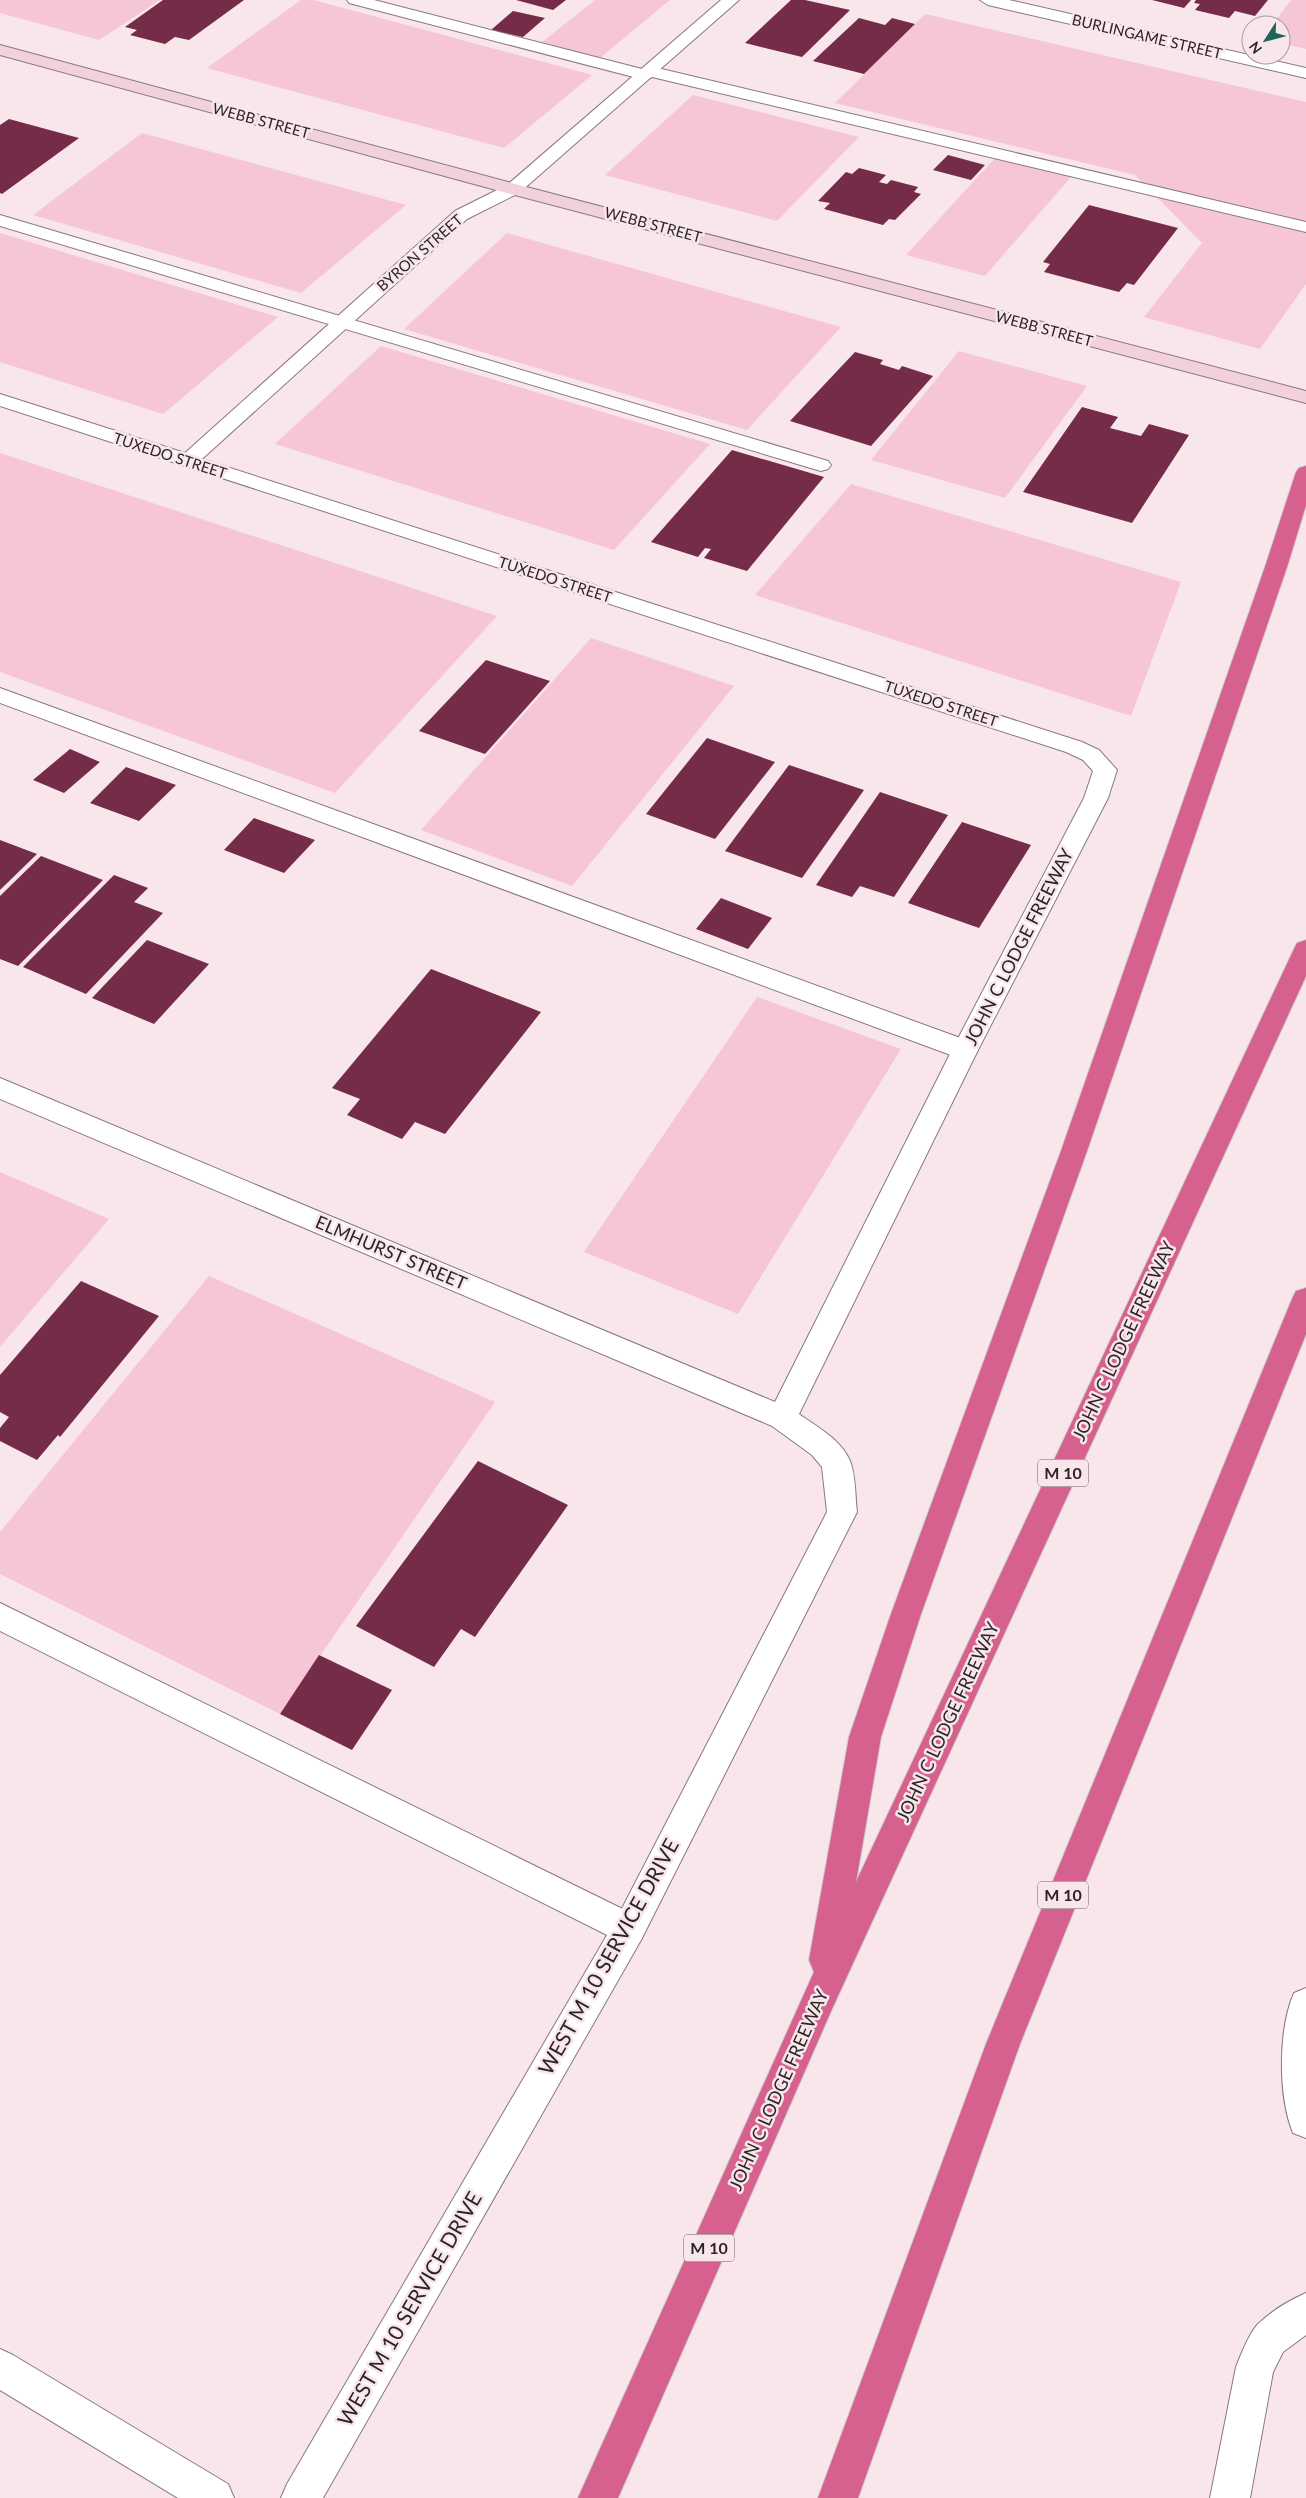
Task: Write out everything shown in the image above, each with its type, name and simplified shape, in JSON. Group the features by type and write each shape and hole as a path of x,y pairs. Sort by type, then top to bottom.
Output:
{"highway":[{"path":"820,1997 865,1737 906,1614 1084,1123 1274,574 1306,472"},
{"name":"JOHN C LODGE FREEWAY","path":"598,2498 820,1997 1306,949"},
{"name":"M 10","path":"838,2498 1003,2044 1306,1299"}],"street":[{"path":"355,0 647,73 1306,227"},
{"name":"BYRON STREET","path":"187,462 461,214 513,189 732,0"},
{"name":"BURLINGAME STREET","path":"988,0 1306,73"},
{"name":"WEBB STREET","path":"0,50 513,189 1306,398"},
{"path":"0,220 340,323 822,465"},
{"name":"TUXEDO STREET","path":"0,400 187,462 1074,747 1091,755 1105,770"},
{"path":"0,695 965,1050"},
{"name":"JOHN C LODGE FREEWAY","path":"782,1418 965,1050 1096,798 1105,770"},
{"name":"ELMHURST STREET","path":"0,1088 782,1418"},
{"name":"WEST M 10 SERVICE DRIVE","path":"301,2498 629,1929 842,1512 836,1463 822,1446 782,1418"},
{"path":"0,1616 629,1929"},
{"path":"1306,2005 1299,2044 1304,2115 1306,2120"},
{"path":"1230,2498 1254,2367 1270,2340 1306,2312"},
{"path":"0,2368 214,2498"}],"shaded area":[{"path":"0,0 160,0 99,40 0,13"},
{"path":"301,0 314,0 592,75 504,148 207,68"},
{"path":"595,0 670,0 600,58 541,43"},
{"path":"1291,0 1306,0 1306,49 1291,45 1291,15 1280,15"},
{"path":"925,14 1306,102 1306,284 1260,349 1144,317 1202,243 1135,175 835,103"},
{"path":"693,95 859,137 777,221 605,175"},
{"path":"142,133 406,205 301,293 33,215"},
{"path":"995,158 1071,177 985,276 906,255"},
{"path":"0,233 278,317 163,414 0,362"},
{"path":"507,233 841,327 747,430 404,329"},
{"path":"381,346 710,444 614,550 275,444"},
{"path":"959,351 1087,386 1005,498 871,460"},
{"path":"0,453 497,616 335,793 0,672"},
{"path":"851,484 1181,582 1131,716 755,595"},
{"path":"591,638 734,686 572,886 421,830"},
{"path":"757,997 901,1049 738,1314 584,1252"},
{"path":"0,1172 109,1219 0,1347"},
{"path":"209,1276 495,1402 280,1714 0,1574 0,1532"}],"building":[{"path":"163,0 244,0 189,40 175,37 165,44 130,35 137,30 125,27"},
{"path":"516,0 566,0 553,10"},
{"path":"791,0 805,0 850,10 802,57 745,43"},
{"path":"1152,0 1191,0 1184,8"},
{"path":"1196,0 1268,0 1256,15 1235,11 1229,18 1195,10 1200,4 1194,3"},
{"path":"513,11 545,18 523,37 491,30"},
{"path":"859,18 885,25 892,18 915,24 864,74 813,61"},
{"path":"9,119 79,138 2,194 0,193 0,125"},
{"path":"948,155 985,165 971,180 933,170"},
{"path":"859,168 886,175 879,182 887,184 891,180 918,187 914,192 921,194 895,220 889,219 883,225 824,209 830,203 818,201 846,172 852,174"},
{"path":"1089,205 1178,228 1134,285 1127,283 1119,292 1044,272 1050,264 1043,262"},
{"path":"855,352 883,360 880,364 899,370 902,366 933,376 871,446 790,421"},
{"path":"1082,407 1118,417 1110,428 1141,436 1149,424 1189,435 1132,523 1023,492"},
{"path":"732,450 824,477 747,571 704,558 711,549 705,548 698,557 651,542"},
{"path":"486,660 550,681 485,754 419,731"},
{"path":"707,738 775,762 715,839 646,814"},
{"path":"70,749 100,762 64,793 33,780"},
{"path":"789,765 864,790 802,878 725,851"},
{"path":"126,767 176,785 139,821 90,803"},
{"path":"880,792 948,815 894,897 860,886 852,897 816,885"},
{"path":"254,818 315,840 284,873 224,850"},
{"path":"962,822 1031,845 979,928 908,903"},
{"path":"0,840 37,854 0,890"},
{"path":"41,856 103,880 18,966 0,959 0,896"},
{"path":"114,875 148,888 134,902 163,913 86,994 23,967"},
{"path":"721,898 772,918 748,949 696,929"},
{"path":"147,940 209,964 154,1024 92,998"},
{"path":"431,969 541,1012 445,1134 415,1122 402,1139 347,1115 360,1099 332,1088"},
{"path":"81,1281 159,1316 60,1437 58,1435 37,1460 0,1441 0,1428 9,1417 0,1412 0,1375"},
{"path":"478,1461 568,1505 475,1637 461,1629 434,1667 356,1626"},
{"path":"319,1655 392,1690 352,1750 280,1714"}]}
